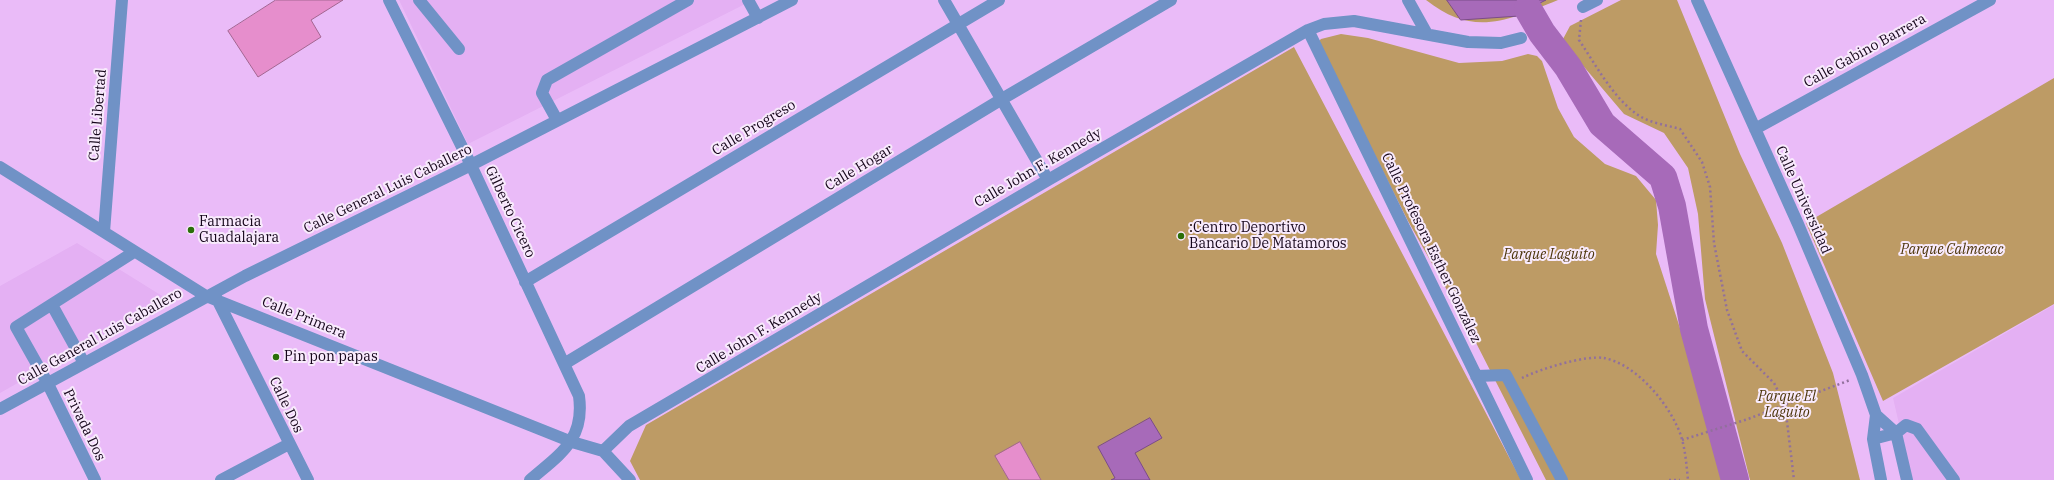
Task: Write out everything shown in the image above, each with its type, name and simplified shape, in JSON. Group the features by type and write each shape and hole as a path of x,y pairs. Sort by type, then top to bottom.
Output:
{"street":[{"name":"Calle Libertad","path":"104,232 122,0"},
{"name":"Gilberto Cicero","path":"389,0 471,165 579,396 581,413 572,442"},
{"path":"419,0 459,49"},
{"path":"557,120 542,93 547,80 688,0"},
{"path":"748,0 758,18"},
{"name":"Calle General Luis Caballero","path":"0,409 47,382 792,0"},
{"path":"944,0 1048,180"},
{"name":"Calle Progreso","path":"526,282 999,0"},
{"name":"Calle Hogar","path":"564,364 1002,99 1171,0"},
{"path":"1408,0 1427,34"},
{"path":"1583,7 1597,0"},
{"name":"Calle Universidad","path":"1697,0 1798,224 1862,375 1876,415 1873,439 1881,480"},
{"name":"Calle Gabino Barrera","path":"1755,129 1990,0"},
{"name":"Calle John F. Kennedy","path":"603,451 629,426 1048,180 1308,30 1324,24 1354,21 1468,42 1501,42 1521,38"},
{"name":"Calle Profesora Esther González","path":"1308,30 1527,480"},
{"name":"Calle Primera","path":"0,167 134,252 212,298 572,442 603,451"},
{"path":"84,363 52,305 134,252"},
{"name":"Calle Dos","path":"212,298 308,480"},
{"name":"Privada Dos","path":"52,305 16,327 47,382 95,480"},
{"path":"1476,376 1506,376 1562,480"},
{"path":"1876,415 1896,432 1907,480"},
{"path":"1873,439 1896,432 1906,425 1917,429 1952,479"},
{"path":"530,480 572,442"},
{"path":"221,480 289,444"},
{"path":"603,451 630,480"}],"path":[{"path":"1583,7 1579,40 1616,93 1626,105 1639,116 1680,129 1702,162 1710,187 1714,243 1727,310 1742,351 1774,384 1785,405 1794,480"},
{"path":"1510,384 1537,370 1568,362 1603,358 1623,364 1647,384 1676,424 1682,440 1688,480"},
{"path":"1682,440 1748,420 1862,375"},
{"path":"1669,480 1680,480"}],"shaded area":[{"path":"399,0 753,0 468,144"},
{"path":"1447,0 1546,0 1528,9 1519,16 1461,20"},
{"path":"77,243 167,299 0,393 0,286"},
{"path":"2054,305 2054,480 1912,480 1893,398"},
{"path":"1150,418 1162,438 1135,453 1150,480 1111,480 1115,478 1098,447"}],"green space":[{"path":"1426,0 1558,0 1507,19 1491,22 1476,22 1460,19 1443,12"},
{"name":"Parque El Laguito","path":"1621,0 1677,0 1740,154 1782,243 1833,373 1860,480 1750,480 1705,299 1698,214 1688,168 1664,133 1624,114 1568,48 1563,39 1570,26"},
{"name":"Parque Laguito","path":"1341,34 1368,38 1459,63 1502,61 1528,54 1537,56 1542,61 1558,108 1574,137 1605,164 1636,176 1656,200 1658,225 1656,254 1725,467 1727,480 1546,480 1470,331 1408,221 1318,42 1321,39"},
{"name":":Centro Deportivo Bancario De Matamoros","path":"1294,47 1521,480 640,480 630,461 646,425"},
{"name":"Parque Calmecac","path":"2054,78 2054,304 1883,401 1806,223"}],"building":[{"path":"276,0 343,0 311,20 321,37 258,77 228,31"},
{"path":"1020,442 1041,480 1009,480 995,456"}],"waterway":[{"path":"1528,9 1542,33 1568,67 1602,124 1663,177 1672,206 1694,329 1735,480"}],"place":[{"name":"Farmacia Guadalajara","path":"191,230"},
{"name":":Centro Deportivo Bancario De Matamoros","path":"1181,236"},
{"name":"Pin pon papas","path":"276,357"}]}
